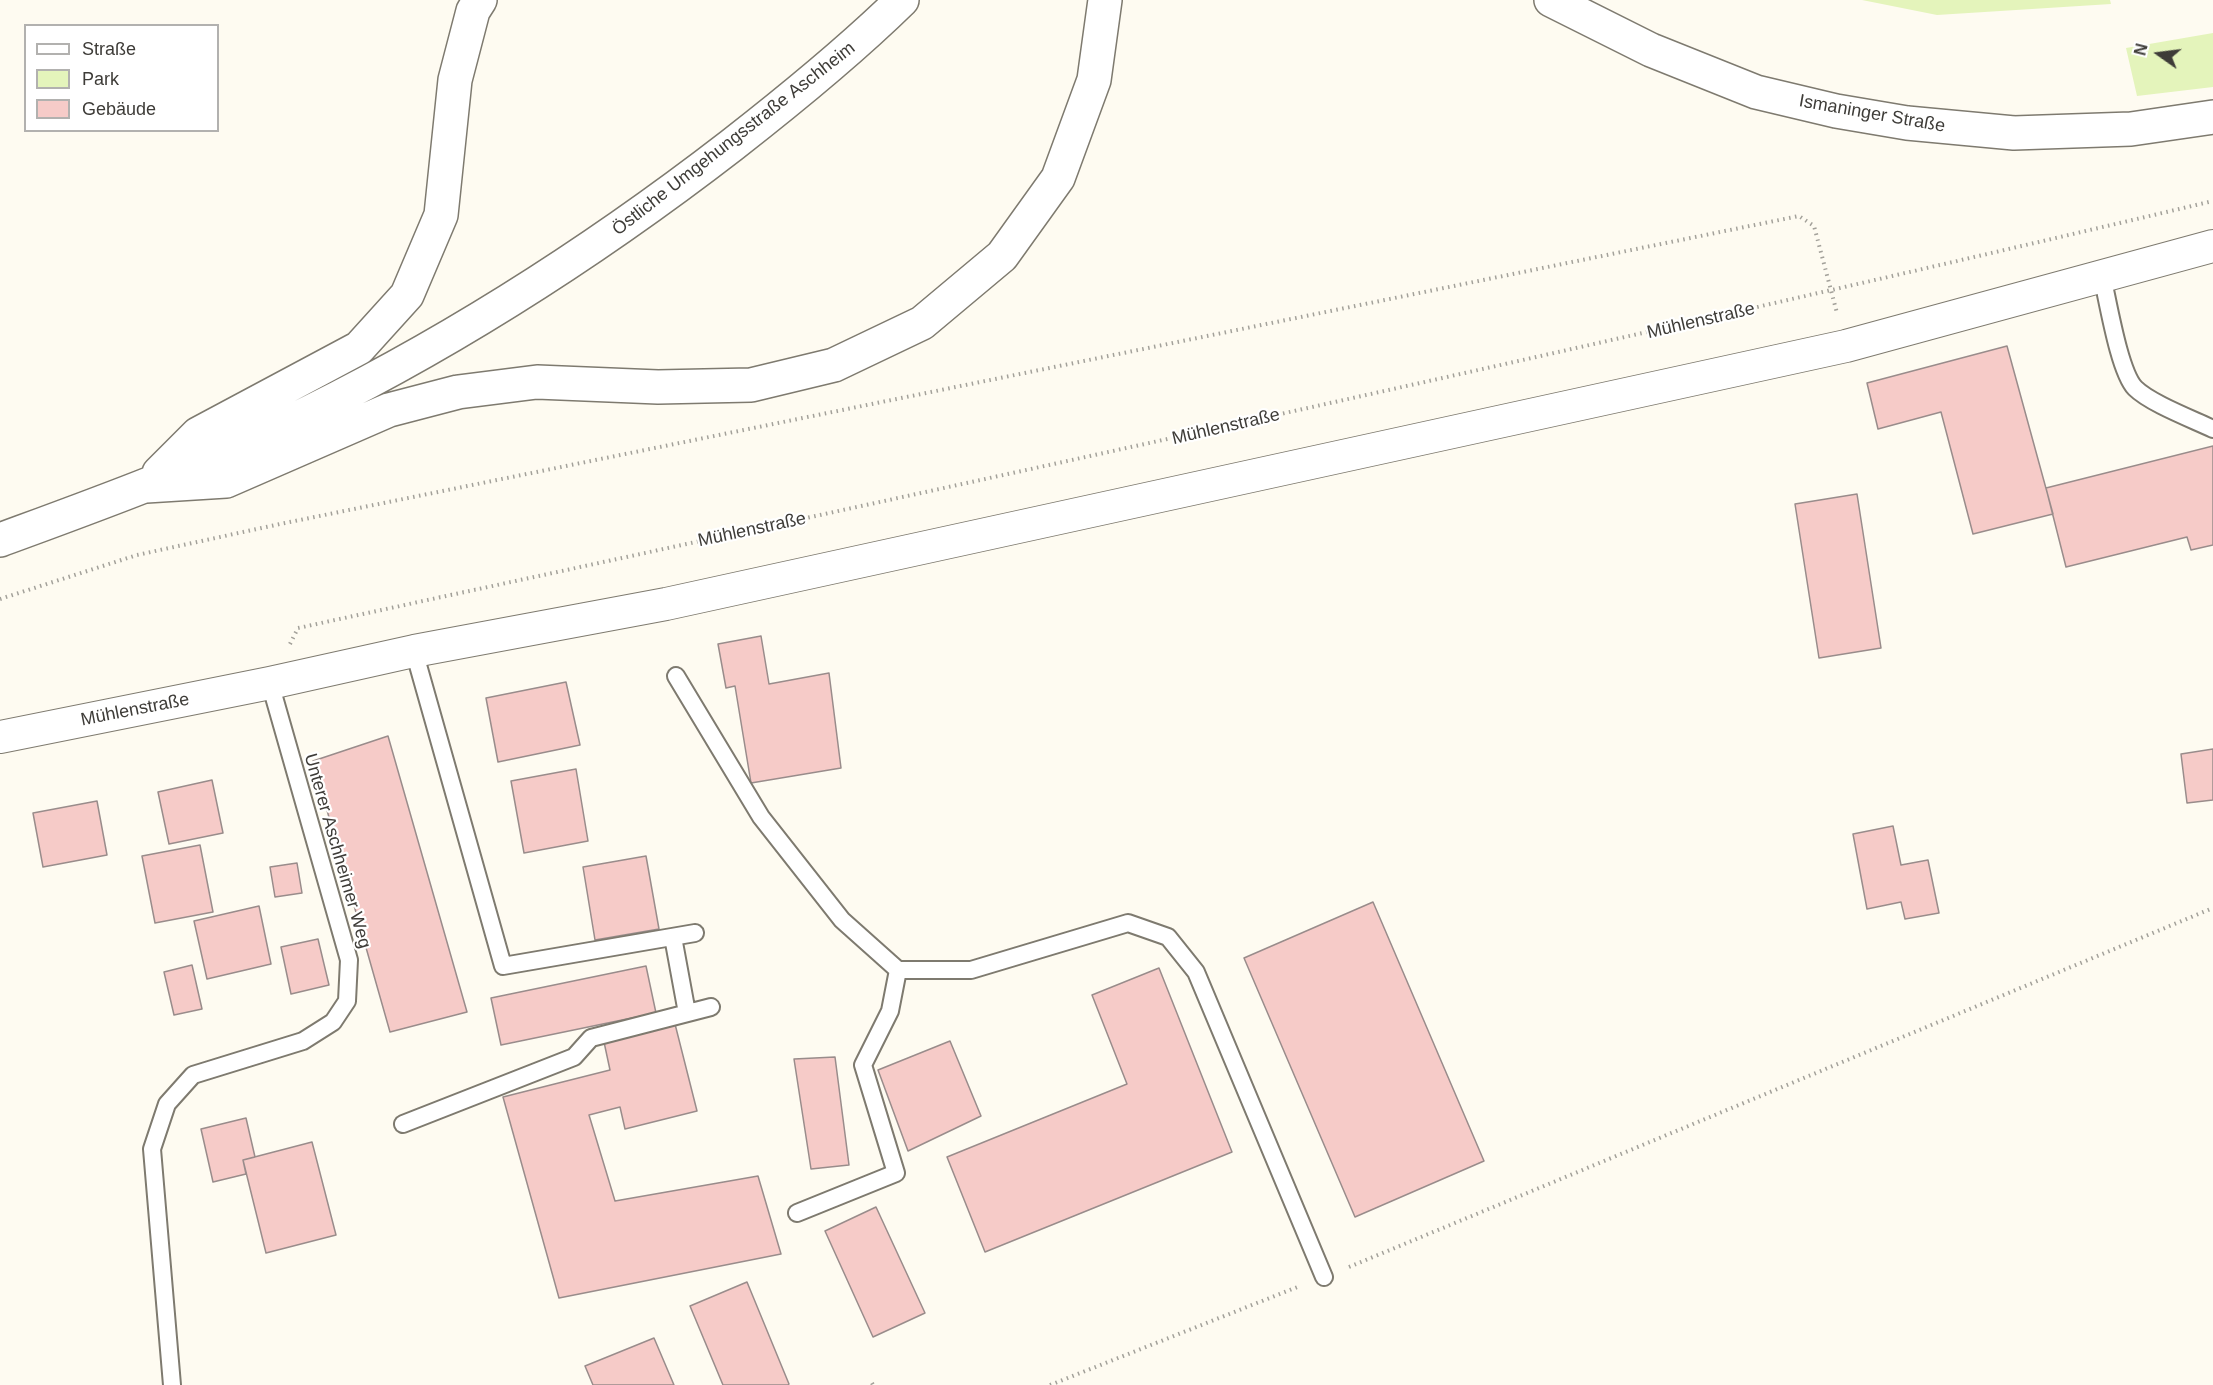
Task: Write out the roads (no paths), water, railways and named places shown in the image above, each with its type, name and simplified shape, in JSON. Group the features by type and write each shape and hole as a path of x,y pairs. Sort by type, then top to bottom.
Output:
{"main road":[{"path":"146,486 198,434 359,348 407,295 441,214 455,80 473,10 480,0"},
{"name":"Östliche Umgehungsstraße Aschheim","path":"146,486 280,427 415,358 546,279 654,206 863,38 902,0"},
{"path":"0,540 146,486 226,481 389,410 458,392 537,382 658,387 751,385 834,365 922,323 1002,256 1058,178 1094,80 1105,0"},
{"name":"Ismaninger Straße","path":"1551,0 1651,50 1756,92 1856,114 1918,124 2014,133 2131,129 2213,117"}],"street":[{"name":"Mühlenstraße","path":"0,737 270,683 414,651 666,604 1846,346 2213,246"}],"lane":[{"path":"2102,276 2124,369 2133,387 2146,397 2213,429"},
{"path":"414,651 502,966 695,933"},
{"path":"676,676 761,817 842,920 898,970 971,970 1128,923 1168,937 1196,972 1324,1277"},
{"name":"Unterer Aschheimer Weg","path":"172,1385 152,1149 167,1104 193,1075 303,1041 333,1022 347,1000 349,960 270,683"},
{"path":"673,937 687,1013"},
{"path":"797,1214 896,1173 863,1065 890,1011 898,970"},
{"path":"403,1124 574,1057 591,1038 711,1007"}]}
